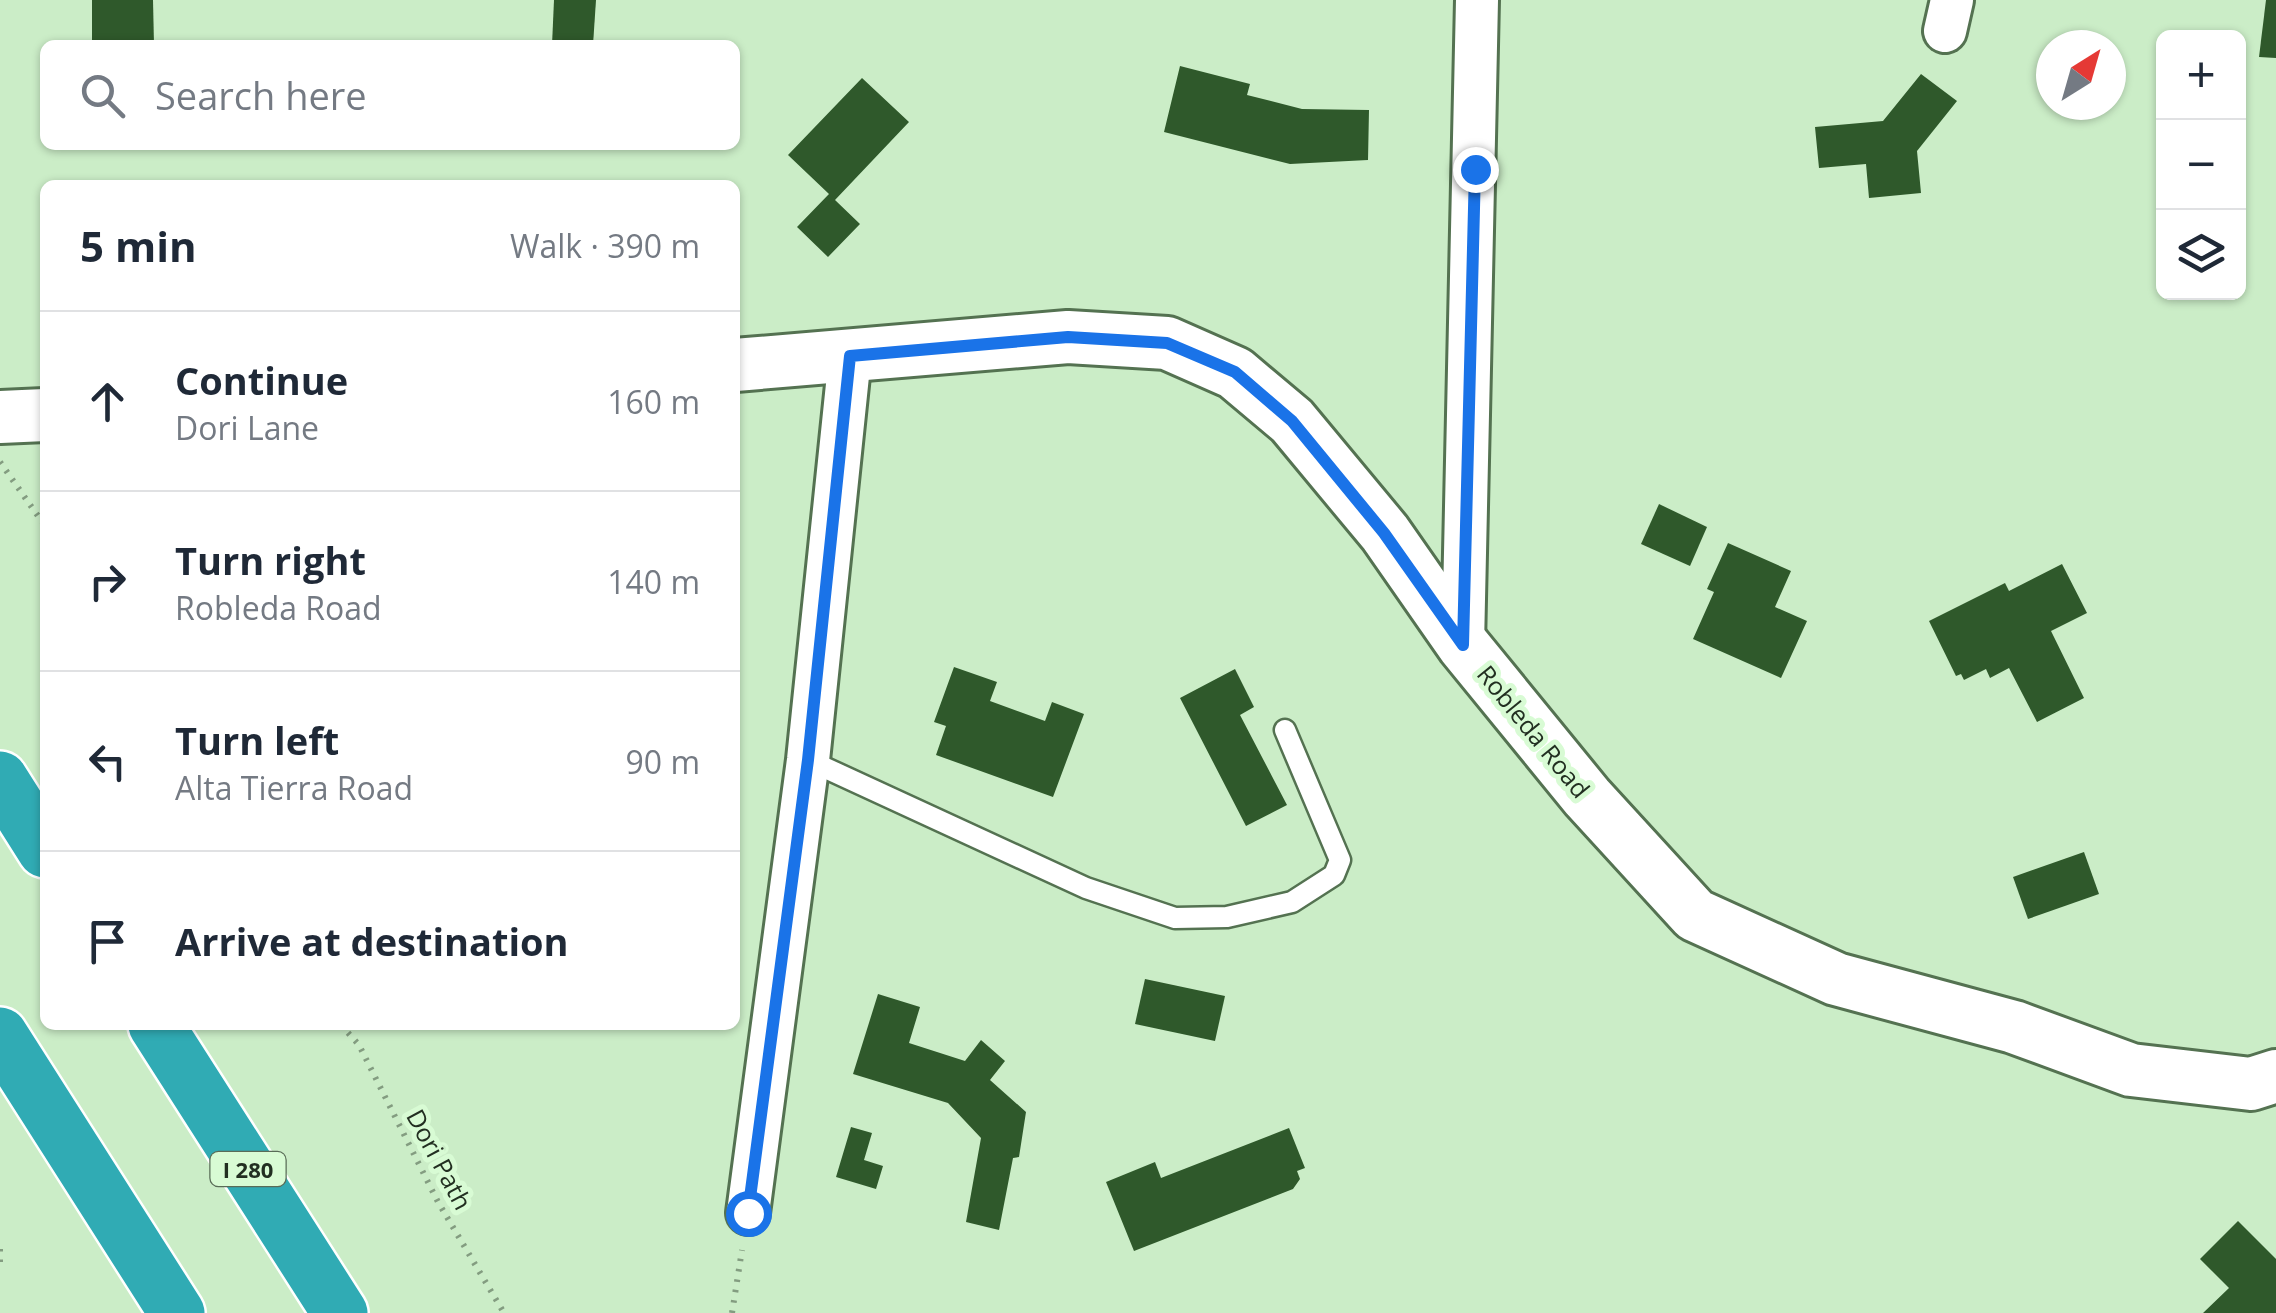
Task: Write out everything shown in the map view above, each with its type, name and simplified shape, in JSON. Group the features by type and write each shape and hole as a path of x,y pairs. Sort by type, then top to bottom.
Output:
{"highway":[{"path":"0,779 40,842"},
{"name":"I 280","path":"159,1030 340,1313"},
{"path":"0,1035 177,1313"}],"street":[{"path":"1463,645 1477,0"},
{"name":"Robleda Road","path":"740,365 1068,337 1167,343 1235,372 1292,421 1384,533 1463,645 1587,797 1694,915 1836,979 2014,1027 2131,1070 2251,1084 2276,1076"},
{"path":"748,1213 808,760 850,356"},
{"path":"0,418 40,415"}],"lane":[{"path":"808,760 1086,888 1175,918 1227,918 1292,902 1334,875 1340,860 1285,730"}],"path":[{"path":"0,462 40,519"},
{"name":"Dori Path","path":"345,1030 358,1046 438,1202 504,1313"},
{"path":"732,1313 748,1213"},
{"path":"0,1249 0,1268"}],"building":[{"path":"92,0 153,0 154,40 92,40"},
{"path":"554,0 596,0 593,40 552,40"},
{"path":"2266,0 2276,0 2276,58 2259,57"},
{"path":"1180,66 1250,84 1247,95 1302,109 1369,110 1368,160 1290,164 1164,132"},
{"path":"1921,74 1957,101 1917,151 1921,193 1869,198 1866,164 1819,168 1815,127 1883,121"},
{"path":"862,78 909,122 835,200 860,224 828,257 797,227 829,194 788,155"},
{"path":"1659,504 1707,527 1690,566 1641,544"},
{"path":"1728,543 1791,571 1775,607 1807,621 1781,678 1693,639 1714,592 1707,589"},
{"path":"2062,564 2087,613 2051,631 2084,698 2037,722 2009,668 1990,678 1986,669 1964,680 1961,674 1956,676 1929,621 2005,583 2009,591"},
{"path":"954,667 997,682 990,701 1045,721 1052,702 1084,714 1053,797 936,755 946,726 934,722"},
{"path":"1235,669 1254,707 1240,715 1287,805 1246,826 1180,698"},
{"path":"2084,852 2099,894 2028,919 2013,877"},
{"path":"1145,979 1225,996 1215,1041 1135,1024"},
{"path":"878,994 920,1007 909,1043 965,1061 981,1040 1005,1061 990,1080 1026,1112 1019,1157 1013,1158 999,1230 966,1222 981,1138 948,1103 853,1074"},
{"path":"851,1127 872,1133 864,1160 883,1166 876,1189 836,1177"},
{"path":"1289,1128 1305,1168 1297,1171 1300,1179 1293,1189 1134,1251 1106,1182 1155,1162 1161,1178"},
{"path":"2238,1221 2276,1259 2276,1313 2203,1313 2229,1288 2200,1259"}],"route":[{"path":"748,1213 808,760 850,356 1068,337 1167,343 1235,372 1292,421 1384,533 1463,645 1475,169"}]}
